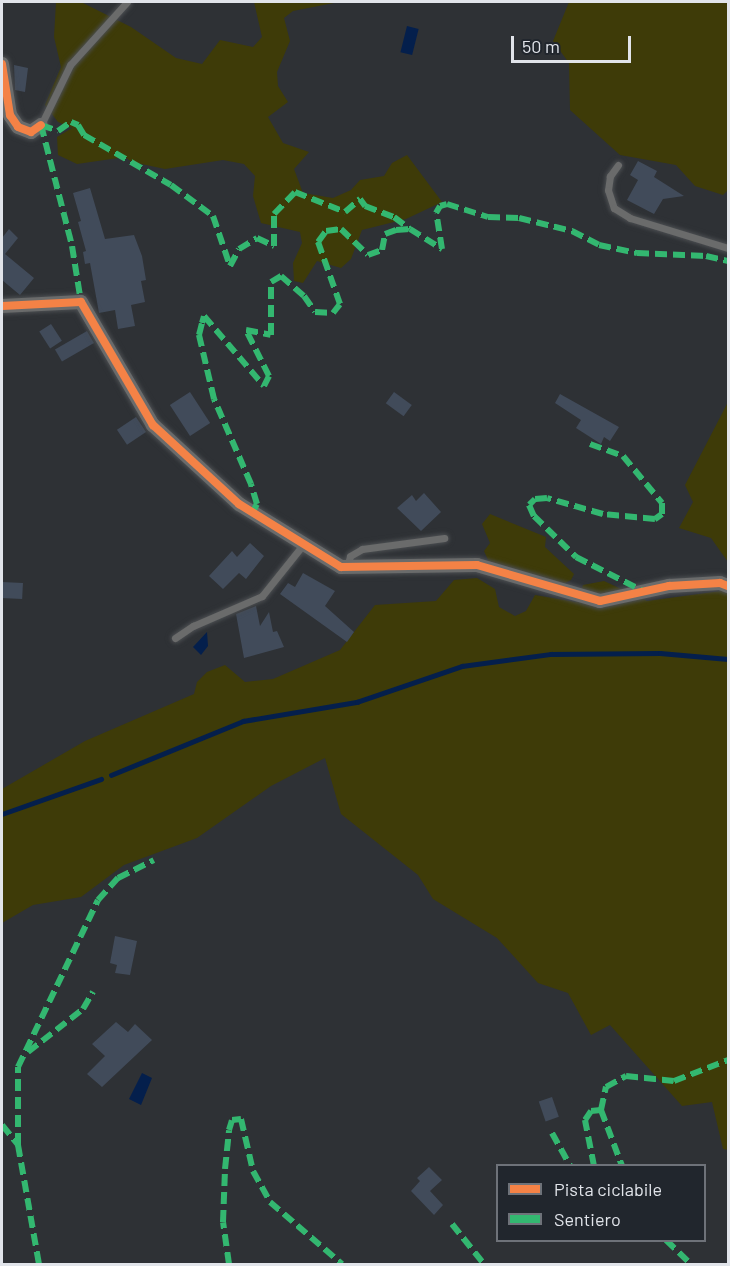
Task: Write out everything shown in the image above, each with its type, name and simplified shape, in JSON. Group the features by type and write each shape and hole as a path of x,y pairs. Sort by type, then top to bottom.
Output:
{"street":[{"path":"2,64 10,115 18,127 31,132 41,125"},
{"path":"2,306 81,302 153,425 239,504 302,546 347,568 477,565 600,601 669,586 720,583 729,586"}],"lane":[{"path":"41,125 70,65 127,2"},
{"path":"618,165 610,176 608,190 614,208 630,218 729,248"},
{"path":"347,568 350,556 362,549 444,538"},
{"path":"174,638 193,626 262,596 302,546"}],"shaded area":[{"path":"56,2 81,2 131,27 176,58 202,64 220,40 253,47 262,37 254,2 339,2 293,11 284,18 290,41 277,72 278,86 288,102 268,117 283,143 309,152 294,169 303,193 333,198 351,190 360,180 384,176 392,163 407,155 442,202 406,219 362,230 351,259 341,268 317,261 303,283 294,281 293,263 302,243 300,232 261,223 253,196 255,176 244,164 223,160 165,169 132,162 125,157 77,164 58,155 57,137 72,128 58,122 45,105 61,67 54,37"},
{"path":"569,2 728,2 728,190 723,195 695,186 676,165 620,155 570,110 569,63 553,41"},
{"path":"728,402 728,562 711,538 679,528 693,502 685,485"},
{"path":"490,514 546,537 545,547 574,574 571,580 551,590 489,562 484,551 490,543 482,524"},
{"path":"477,578 495,589 499,607 515,616 526,611 535,595 576,602 583,585 604,581 647,601 728,590 728,1150 723,1149 712,1102 682,1106 610,1025 591,1035 568,993 538,983 497,938 433,899 418,875 341,814 325,758 271,786 197,838 124,865 81,897 33,905 2,923 2,789 85,741 194,694 197,682 207,672 225,665 245,682 273,679 340,650 375,605 436,601 454,580"}],"water":[{"path":"407,26 419,29 412,55 400,52"},
{"path":"207,632 208,646 201,655 193,647"},
{"path":"142,1073 152,1078 141,1105 129,1099"}],"building":[{"path":"14,65 28,68 25,92 15,90"},
{"path":"638,161 657,171 654,177 684,196 663,199 654,214 627,200 638,180 630,175"},
{"path":"90,188 105,239 134,235 142,256 146,280 141,281 145,302 131,305 135,326 118,329 115,310 99,313 90,263 85,264 83,252 86,251 78,222 81,221 73,193"},
{"path":"9,229 18,238 5,254 34,278 20,295 2,280 2,238"},
{"path":"51,324 62,341 50,348 39,332"},
{"path":"87,331 94,343 62,362 55,350"},
{"path":"190,392 210,423 190,436 170,405"},
{"path":"394,392 412,405 404,416 386,403"},
{"path":"560,394 619,427 610,441 604,437 601,444 576,428 581,420 555,403"},
{"path":"136,417 146,432 127,445 117,430"},
{"path":"424,493 441,512 421,531 397,508 412,495 416,501"},
{"path":"250,543 264,556 246,579 239,573 223,589 209,576 232,551 237,557"},
{"path":"303,573 335,591 325,606 354,632 347,642 280,594 288,583 295,587"},
{"path":"2,582 23,583 22,599 2,598"},
{"path":"256,606 260,626 269,612 273,632 277,631 284,647 244,658 236,614"},
{"path":"115,936 137,941 130,975 115,973 117,965 110,963"},
{"path":"116,1022 128,1032 135,1024 152,1040 102,1087 87,1074 105,1056 92,1044"},
{"path":"552,1097 559,1117 546,1121 539,1102"},
{"path":"429,1167 442,1180 430,1191 443,1205 434,1215 411,1191 420,1181 417,1178"}],"waterway":[{"path":"111,775 243,721 357,702 462,666 551,654 660,653 728,659"},
{"path":"2,814 101,779"}],"marked path":[{"path":"41,125 58,131 71,122 78,125 84,135 171,185 213,216 230,266 239,249 257,238 274,246 274,214 295,192 345,212 360,199 365,206 394,217 410,229"},
{"path":"41,125 72,246 81,302"},
{"path":"252,513 257,504 251,484 214,399 199,335 202,323 204,316 264,386 269,376 246,330 271,335 271,282 281,276 304,296 315,312 333,313 340,304 318,242 326,231 341,229 368,255 382,250 385,234 396,230 410,229 442,249 436,213 440,206 447,204 488,217 519,218 572,231 599,245 637,253 706,256 728,261"},
{"path":"590,444 623,456 662,503 662,514 655,519 603,514 547,498 535,499 529,505 534,516 576,557 643,591"},
{"path":"18,1145 18,1067 98,900 118,878 154,860"},
{"path":"28,1052 83,1009 93,992"},
{"path":"601,1110 606,1087 626,1076 674,1081 728,1060"},
{"path":"594,1164 585,1120 591,1111 601,1110 621,1164"},
{"path":"229,1264 223,1222 225,1169 232,1120 241,1119 253,1171 270,1202 342,1264"},
{"path":"2,1125 18,1145 39,1264"},
{"path":"552,1133 569,1164"},
{"path":"452,1224 484,1264"},
{"path":"668,1242 691,1264"}],"cycle path":[{"path":"2,64 10,115 18,127 31,132 41,125"},
{"path":"2,306 81,302 153,425 239,504 341,567 477,565 600,601 669,586 720,583 728,586"}]}
